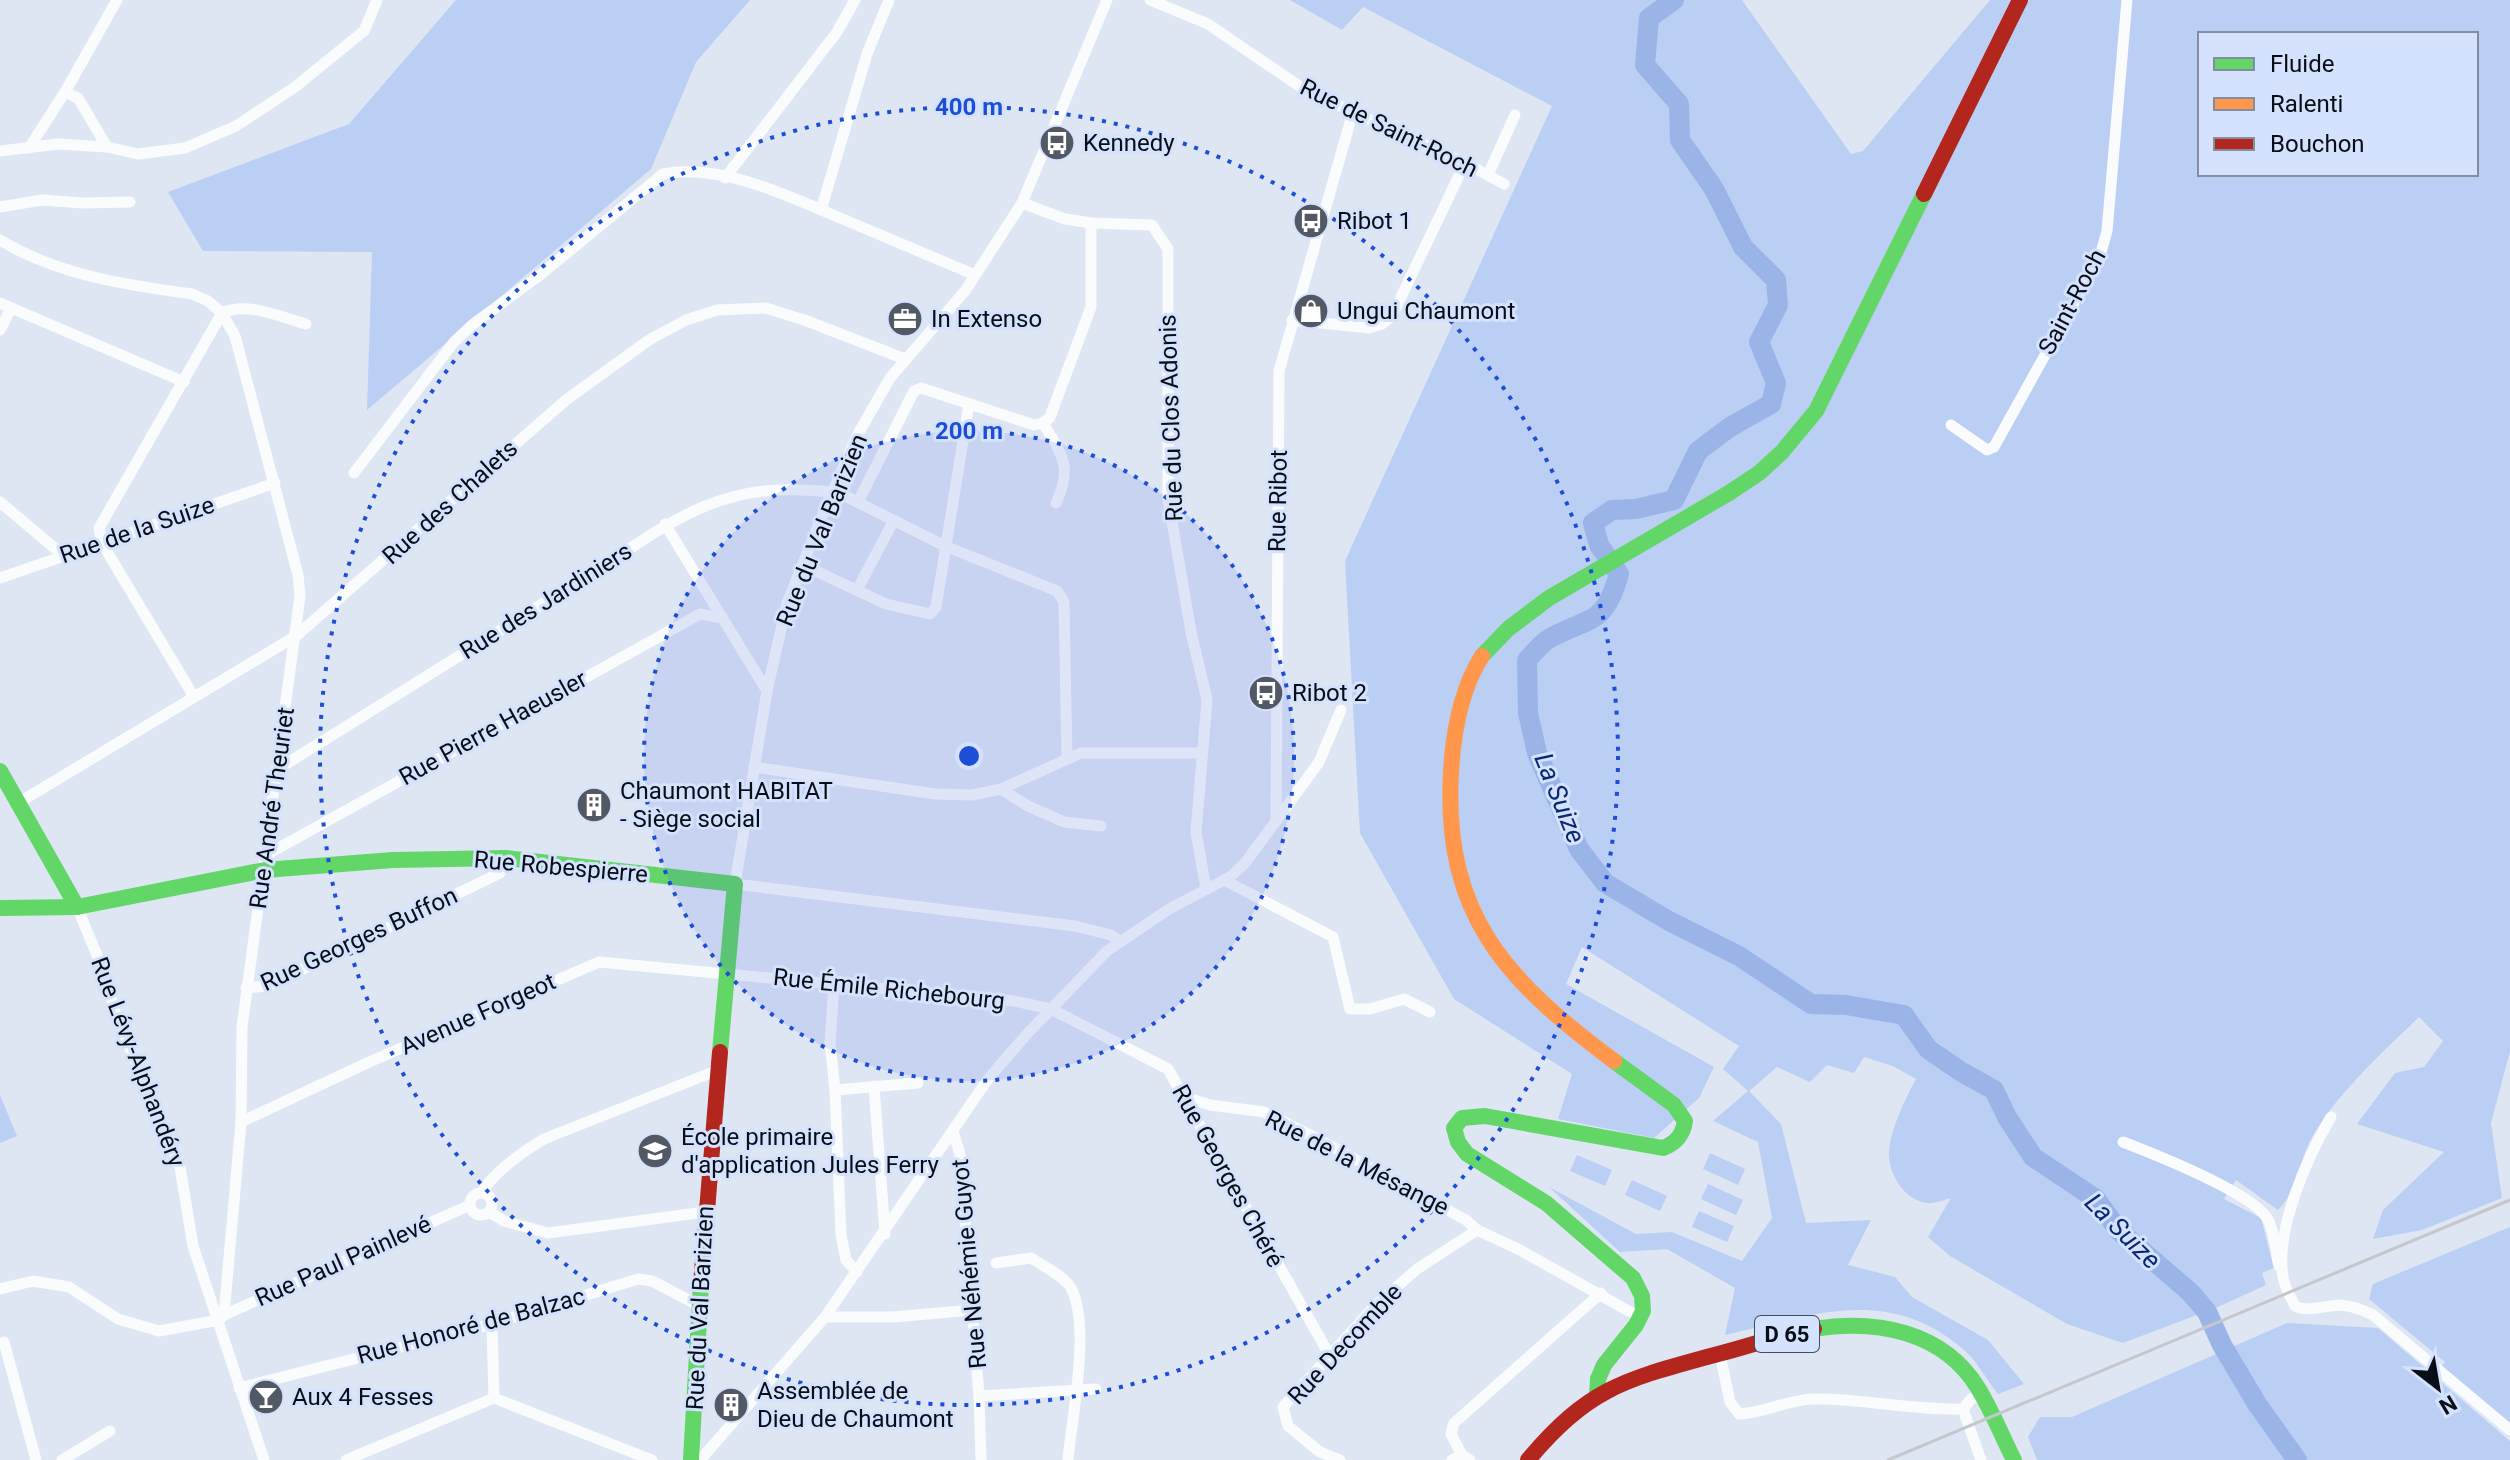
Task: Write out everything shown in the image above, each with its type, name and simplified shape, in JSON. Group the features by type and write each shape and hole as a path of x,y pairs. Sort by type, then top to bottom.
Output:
{"main road":[{"path":"1597,1395 1596,1383 1602,1368 1641,1318 1644,1309 1642,1295 1634,1279 1543,1201 1470,1157 1454,1134 1456,1123 1462,1118 1476,1115 1653,1147 1673,1144 1684,1130 1685,1121 1674,1105 1557,1017 1523,986 1504,964 1471,912 1456,875 1448,821 1452,753 1472,670 1492,643 1510,627 1610,562 1733,491 1769,465 1793,441 1816,411 2020,0"},
{"name":"Rue Lévy-Alphandéry","path":"0,771 77,907"},
{"name":"Rue Robespierre","path":"0,908 77,907 266,862 506,858 735,884"},
{"name":"Rue du Val Barizien","path":"693,1460 698,1305 735,884"},
{"name":"D 65","path":"1528,1460 1568,1416 1597,1395 1639,1376 1823,1326 1858,1324 1911,1332 1947,1353 1966,1370 1981,1393 2014,1460"}],"street":[{"path":"29,148 117,0"},
{"path":"0,151 58,144 107,147 138,154 185,148 236,126 295,87 364,31 377,0"},
{"path":"725,178 837,32 855,0"},
{"path":"821,210 867,54 889,0"},
{"name":"Rue du Val Barizien","path":"735,884 767,691 787,603 833,492 858,434 890,378 965,291 1022,203 1107,0"},
{"name":"Rue de Saint-Roch","path":"1150,0 1208,24 1305,90 1504,184"},
{"name":"Saint-Roch","path":"1951,425 1987,450 1994,447 2100,256 2107,231 2127,0"},
{"path":"65,92 78,98 107,147"},
{"name":"Rue Ribot","path":"1276,821 1279,371 1353,112"},
{"path":"1488,175 1515,115"},
{"path":"1292,320 1369,328 1392,316 1465,163"},
{"path":"354,473 454,342 663,174 681,170 772,189 975,275"},
{"path":"0,207 42,200 130,202"},
{"name":"Rue du Clos Adonis","path":"1022,203 1065,219 1152,225 1168,249 1168,498 1191,632 1207,700 1196,832 1206,889"},
{"path":"858,502 914,391 921,388 1034,425 1050,417 1091,307 1091,223"},
{"path":"0,240 28,257 84,275 192,294 208,301 222,313"},
{"path":"0,330 5,305 184,382"},
{"path":"194,697 102,543 99,528 222,313 234,307 306,324"},
{"name":"Rue des Chalets","path":"18,803 296,636 566,400 649,340 686,320 717,310 766,308 905,359"},
{"name":"Rue André Theuriet","path":"221,1318 241,1122 242,1027 246,988 266,862 300,596 298,575 275,483 235,336 222,313"},
{"path":"803,565 886,604 930,614 936,607 969,404"},
{"path":"1043,423 1066,468 1064,487 1056,503"},
{"name":"Rue de la Suize","path":"0,578 275,483"},
{"name":"Rue des Jardiniers","path":"278,769 613,560 665,524 726,497 771,488 833,492 945,546 1057,591 1064,602 1067,757"},
{"path":"0,502 64,556"},
{"path":"857,590 894,520"},
{"path":"665,524 767,691"},
{"name":"Rue Pierre Haeusler","path":"266,862 700,614 723,618"},
{"path":"693,1460 825,1317 998,1067 1051,1009 1094,963 1120,941 1169,909 1224,880 1245,863 1319,762 1341,710"},
{"path":"754,767 935,794 972,795 1001,789 1067,757 1102,752 1202,753"},
{"path":"1001,789 1028,806 1064,822 1101,826"},
{"name":"Rue Georges Buffon","path":"246,988 268,986 421,913 500,873 506,858"},
{"path":"1224,880 1333,937 1350,1009 1370,1009 1404,999 1430,1012"},
{"name":"Rue Robespierre","path":"735,884 1075,926 1111,935 1120,941"},
{"name":"Rue Lévy-Alphandéry","path":"77,907 99,960 116,1015 180,1167 193,1246 210,1303 221,1318 239,1388 264,1460"},
{"name":"Avenue Forgeot","path":"241,1122 367,1063 599,962 727,974"},
{"name":"Rue Émile Richebourg","path":"727,974 1014,1001 1051,1009"},
{"path":"834,985 830,1042 841,1235 846,1260 857,1272"},
{"name":"Rue Georges Chéré","path":"1051,1009 1168,1069 1330,1356"},
{"path":"482,1193 491,1198 492,1207 489,1212 475,1214 470,1205 473,1196 482,1193 486,1185 525,1151 544,1139 718,1070"},
{"path":"835,1090 918,1083"},
{"path":"874,1086 885,1234"},
{"name":"Rue de la Mésange","path":"1185,1097 1210,1105 1264,1112 1466,1220 1477,1230"},
{"path":"2283,1278 2283,1247 2296,1194 2315,1144 2331,1117"},
{"name":"Rue Néhémie Guyot","path":"953,1132 960,1154 981,1460"},
{"path":"2123,1142 2251,1202 2265,1214 2283,1278 2298,1308 2304,1310 2341,1305 2357,1307 2373,1315 2510,1430"},
{"name":"Rue Paul Painlevé","path":"0,1289 33,1281 69,1287 118,1319 159,1331 221,1318 470,1205"},
{"path":"489,1212 504,1221 548,1233 705,1212"},
{"path":"1477,1230 1601,1293 1641,1318"},
{"name":"Rue Decomble","path":"1340,1460 1320,1452 1288,1426 1283,1407 1374,1307 1417,1269 1477,1230"},
{"name":"Rue Néhémie Guyot","path":"996,1263 1031,1258 1069,1284 1081,1325 1068,1460"},
{"name":"Rue Honoré de Balzac","path":"239,1388 492,1324 638,1279 652,1281 698,1305"},
{"path":"1461,1458 1451,1434 1454,1423 1601,1293"},
{"path":"825,1317 893,1317 973,1310"},
{"path":"492,1324 494,1398"},
{"path":"4,1342 36,1460"},
{"path":"1720,1354 1730,1402 1739,1414 1815,1399 1909,1405 1935,1410 1963,1409 1981,1393"},
{"name":"Rue Néhémie Guyot","path":"979,1396 1096,1389"},
{"path":"346,1460 494,1398 652,1460"},
{"path":"1963,1409 1981,1460"},
{"path":"62,1460 110,1431"}],"shaded area":[{"path":"456,0 750,0 696,62 651,169 367,410 372,252 203,251 168,192 349,124"},
{"path":"1290,0 1742,0 1851,154 1863,151 1990,0 2510,0 2510,1051 2491,1123 2502,1198 2422,1230 2373,1239 2383,1210 2444,1152 2357,1124 2395,1073 2424,1067 2443,1041 2419,1017 2330,1110 2309,1143 2293,1186 2278,1210 2236,1180 2224,1199 2261,1218 2274,1268 2262,1273 2266,1285 2123,1343 2067,1324 1950,1256 1928,1237 1951,1198 1929,1203 1911,1197 1898,1184 1889,1158 1896,1123 1916,1079 1893,1066 1864,1057 1854,1073 1827,1065 1810,1082 1777,1067 1749,1091 1781,1124 1806,1223 1871,1220 1848,1265 1895,1277 1912,1297 1988,1340 2024,1384 1998,1394 1964,1350 1936,1330 1907,1317 1878,1311 1849,1310 1725,1335 1735,1288 1667,1249 1620,1252 1549,1187 1636,1234 1672,1232 1742,1261 1772,1218 1758,1142 1713,1121 1748,1091 1723,1069 1739,1046 1582,947 1566,984 1714,1067 1699,1098 1654,1138 1558,1119 1572,1074 1454,999 1360,833 1345,561 1552,106 1363,7 1342,30"},
{"path":"0,1095 17,1136 0,1143"},
{"path":"1710,1153 1745,1169 1738,1185 1703,1169"},
{"path":"1577,1155 1612,1170 1605,1186 1570,1171"},
{"path":"1632,1180 1667,1196 1660,1211 1625,1195"},
{"path":"1708,1184 1743,1200 1736,1215 1701,1199"},
{"path":"1699,1211 1734,1226 1727,1242 1692,1227"},
{"path":"2510,1227 2510,1423 2441,1367 2445,1362 2369,1299 2373,1284"},
{"path":"2287,1323 2378,1328 2510,1441 2510,1460 2037,1460 2028,1437 2040,1417 2072,1417"}],"waterway":[{"name":"La Suize","path":"1674,0 1649,18 1645,65 1679,104 1680,140 1714,189 1743,247 1776,280 1778,305 1759,342 1776,383 1771,404 1730,427 1698,451 1674,500 1636,509 1612,510 1593,523 1599,545 1619,574 1608,603 1601,611 1586,622 1547,640 1527,660 1528,713 1537,753 1579,849 1605,883 1669,921 1739,956 1811,1004 1846,1005 1904,1015 1928,1049 1994,1090 2033,1157 2096,1199 2119,1231 2191,1293 2207,1312 2222,1345 2257,1404 2297,1460"}],"railway":[{"path":"1888,1460 2510,1200"}],"traffic: fast":[{"path":"1482,656 1508,629 1549,598 1729,493 1759,473 1782,452 1816,411 1924,194"},
{"path":"0,771 77,907"},
{"path":"0,908 77,907 265,870 393,860 506,858 735,884 720,1052"},
{"path":"1597,1395 1598,1379 1604,1365 1636,1325 1643,1311 1642,1296 1633,1278 1546,1203 1467,1154 1458,1142 1454,1128 1462,1118 1485,1116 1663,1148 1672,1144 1681,1134 1685,1121 1674,1105 1614,1061"},
{"path":"691,1459 701,1284"},
{"path":"1814,1329 1837,1326 1884,1328 1906,1333 1946,1353 1978,1388 2014,1460"}],"traffic: slow":[{"path":"1482,656 1463,697 1454,743 1451,823 1458,867 1471,906 1489,941 1513,972 1576,1032 1614,1061"}],"traffic: jam":[{"path":"1924,194 2020,0"},
{"path":"701,1284 720,1052"},
{"path":"1528,1460 1572,1415 1613,1388 1659,1371 1814,1329"}],"place":[{"name":"Kennedy","path":"1057,143"},
{"name":"Ribot 1","path":"1311,221"},
{"name":"Ungui Chaumont","path":"1311,311"},
{"name":"In Extenso","path":"905,319"},
{"name":"Ribot 2","path":"1266,693"},
{"name":"Chaumont HABITAT - Siège social","path":"594,805"},
{"name":"École primaire d'application Jules Ferry","path":"655,1151"},
{"name":"Aux 4 Fesses","path":"266,1397"},
{"name":"Assemblée de Dieu de Chaumont","path":"731,1405"}]}
